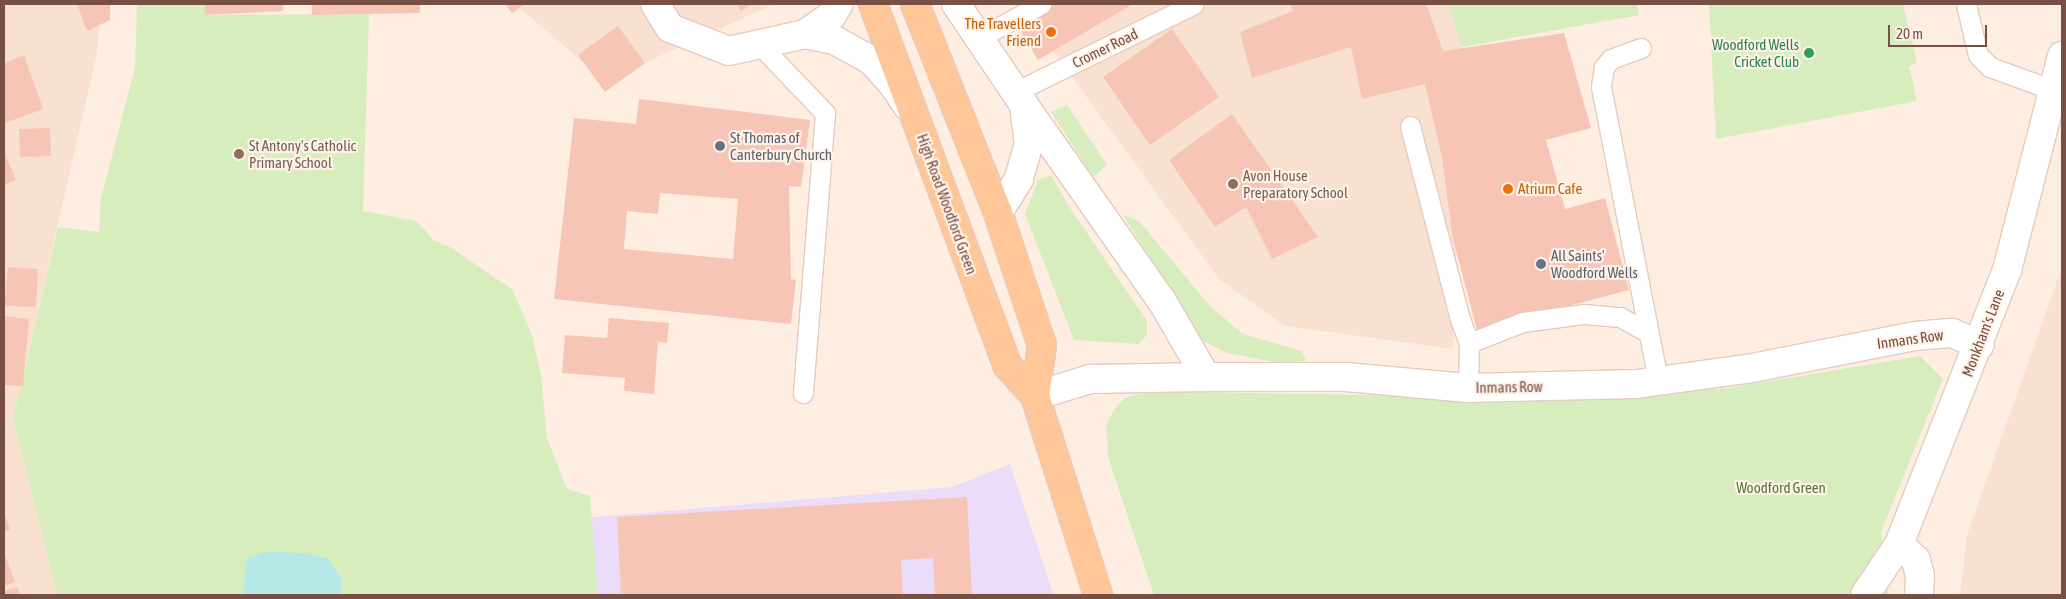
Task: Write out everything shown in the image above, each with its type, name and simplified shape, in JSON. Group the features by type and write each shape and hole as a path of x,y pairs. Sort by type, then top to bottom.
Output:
{"main road":[{"name":"High Road Woodford Green","path":"873,4 1007,366 1035,396"},
{"name":"High Road Woodford Green","path":"916,4 998,213 1042,345 1035,396 1098,595"}],"street":[{"path":"655,4 670,28 729,52 805,34 832,15 839,4"},
{"path":"956,4 1162,301 1206,376"},
{"path":"805,34 834,40 871,60 892,83 916,119"},
{"name":"Monkham's Lane","path":"1865,595 1899,544 1980,345 2007,270 2062,56"},
{"path":"998,213 1019,179 1029,143 1020,98"},
{"name":"Inmans Row","path":"1035,396 1090,379 1206,376 1346,378 1468,388 1658,381 1747,370 1915,336 1952,334 1980,345"},
{"path":"1899,544 1916,560 1920,576 1919,595"}],"lane":[{"path":"979,38 1041,4"},
{"name":"Cromer Road","path":"1020,98 1194,4"},
{"path":"1966,4 1978,55 1990,67 2053,90"},
{"path":"760,45 825,113 803,393"},
{"path":"1640,48 1611,59 1603,71 1601,87 1658,381"},
{"path":"1410,126 1459,316 1469,343 1468,388"},
{"path":"1469,343 1523,322 1584,314 1620,317 1649,333"}],"shaded area":[{"path":"4,4 101,4 97,54 13,419 57,595 4,595"},
{"path":"515,4 774,4 605,81"},
{"path":"1019,4 1448,4 1462,47 1453,349 1285,326 1219,279"},
{"path":"2062,267 2062,595 1960,595 1967,535"},
{"path":"1010,464 1054,595 342,595 582,518 952,487"}],"green space":[{"path":"137,4 205,4 205,15 369,14 363,211 417,221 433,240 450,247 512,289 532,335 541,375 547,438 567,489 590,496 598,595 57,595 13,419 58,227 99,232 101,198 135,68"},
{"path":"1448,4 1637,4 1639,15 1462,47"},
{"name":"Woodford Wells Cricket Club","path":"1709,4 1903,4 1917,63 1909,66 1917,101 1716,139"},
{"path":"1067,105 1107,165 1093,177 1051,112"},
{"path":"1051,175 1068,205 1147,321 1147,335 1138,344 1074,340 1025,214 1038,180"},
{"path":"1123,215 1139,221 1210,306 1243,334 1302,351 1306,361 1280,363 1227,353 1201,340"},
{"name":"Woodford Green","path":"1920,356 1943,379 1881,532 1888,595 1154,595 1108,457 1106,425 1114,410 1126,397 1156,391 1573,399 1636,397 1728,388"}],"water":[{"path":"266,552 304,553 327,558 341,577 341,595 243,595 247,558"}],"building":[{"path":"77,4 110,4 110,20 87,31"},
{"path":"205,4 283,4 283,11 205,15"},
{"path":"312,4 420,4 420,13 312,15"},
{"path":"505,4 525,4 512,13"},
{"path":"736,4 751,4 741,11"},
{"path":"1049,4 1133,4 1038,60 1016,23"},
{"path":"1290,4 1426,4 1443,51 1564,33 1591,128 1546,140 1565,209 1605,198 1629,290 1477,330 1453,239 1442,157 1425,84 1362,99 1351,47 1252,78 1240,32 1293,11"},
{"path":"618,26 645,63 605,92 578,55"},
{"path":"1172,29 1219,97 1150,145 1103,77"},
{"path":"24,55 43,109 5,123 4,63"},
{"path":"639,99 810,120 801,187 789,186 791,279 796,280 791,324 554,299 574,118 636,124","holes":["660,193 738,199 733,259 624,249 627,211 658,214"]},
{"name":"Avon House Preparatory School","path":"1232,114 1318,237 1272,259 1246,207 1215,227 1169,160"},
{"path":"50,128 51,156 20,157 19,129"},
{"path":"4,151 16,180 4,185"},
{"path":"8,267 38,269 36,307 4,306"},
{"path":"4,316 29,319 23,386 4,385"},
{"path":"609,318 669,323 667,343 658,342 654,394 624,391 625,378 562,373 565,335 607,338"},
{"path":"967,497 972,595 935,595 933,558 901,560 903,595 621,595 617,517"},
{"path":"4,513 10,529 4,532"},
{"path":"4,552 15,582 4,586"},
{"path":"17,587 20,595 4,595 4,591"}],"place":[{"name":"The Travellers Friend","path":"1051,32"},
{"name":"Woodford Wells Cricket Club","path":"1809,53"},
{"name":"St Thomas of Canterbury Church","path":"720,146"},
{"name":"St Antony's Catholic Primary School","path":"239,154"},
{"name":"Avon House Preparatory School","path":"1233,184"},
{"name":"Atrium Cafe","path":"1508,189"},
{"name":"All Saints' Woodford Wells","path":"1541,264"}]}
